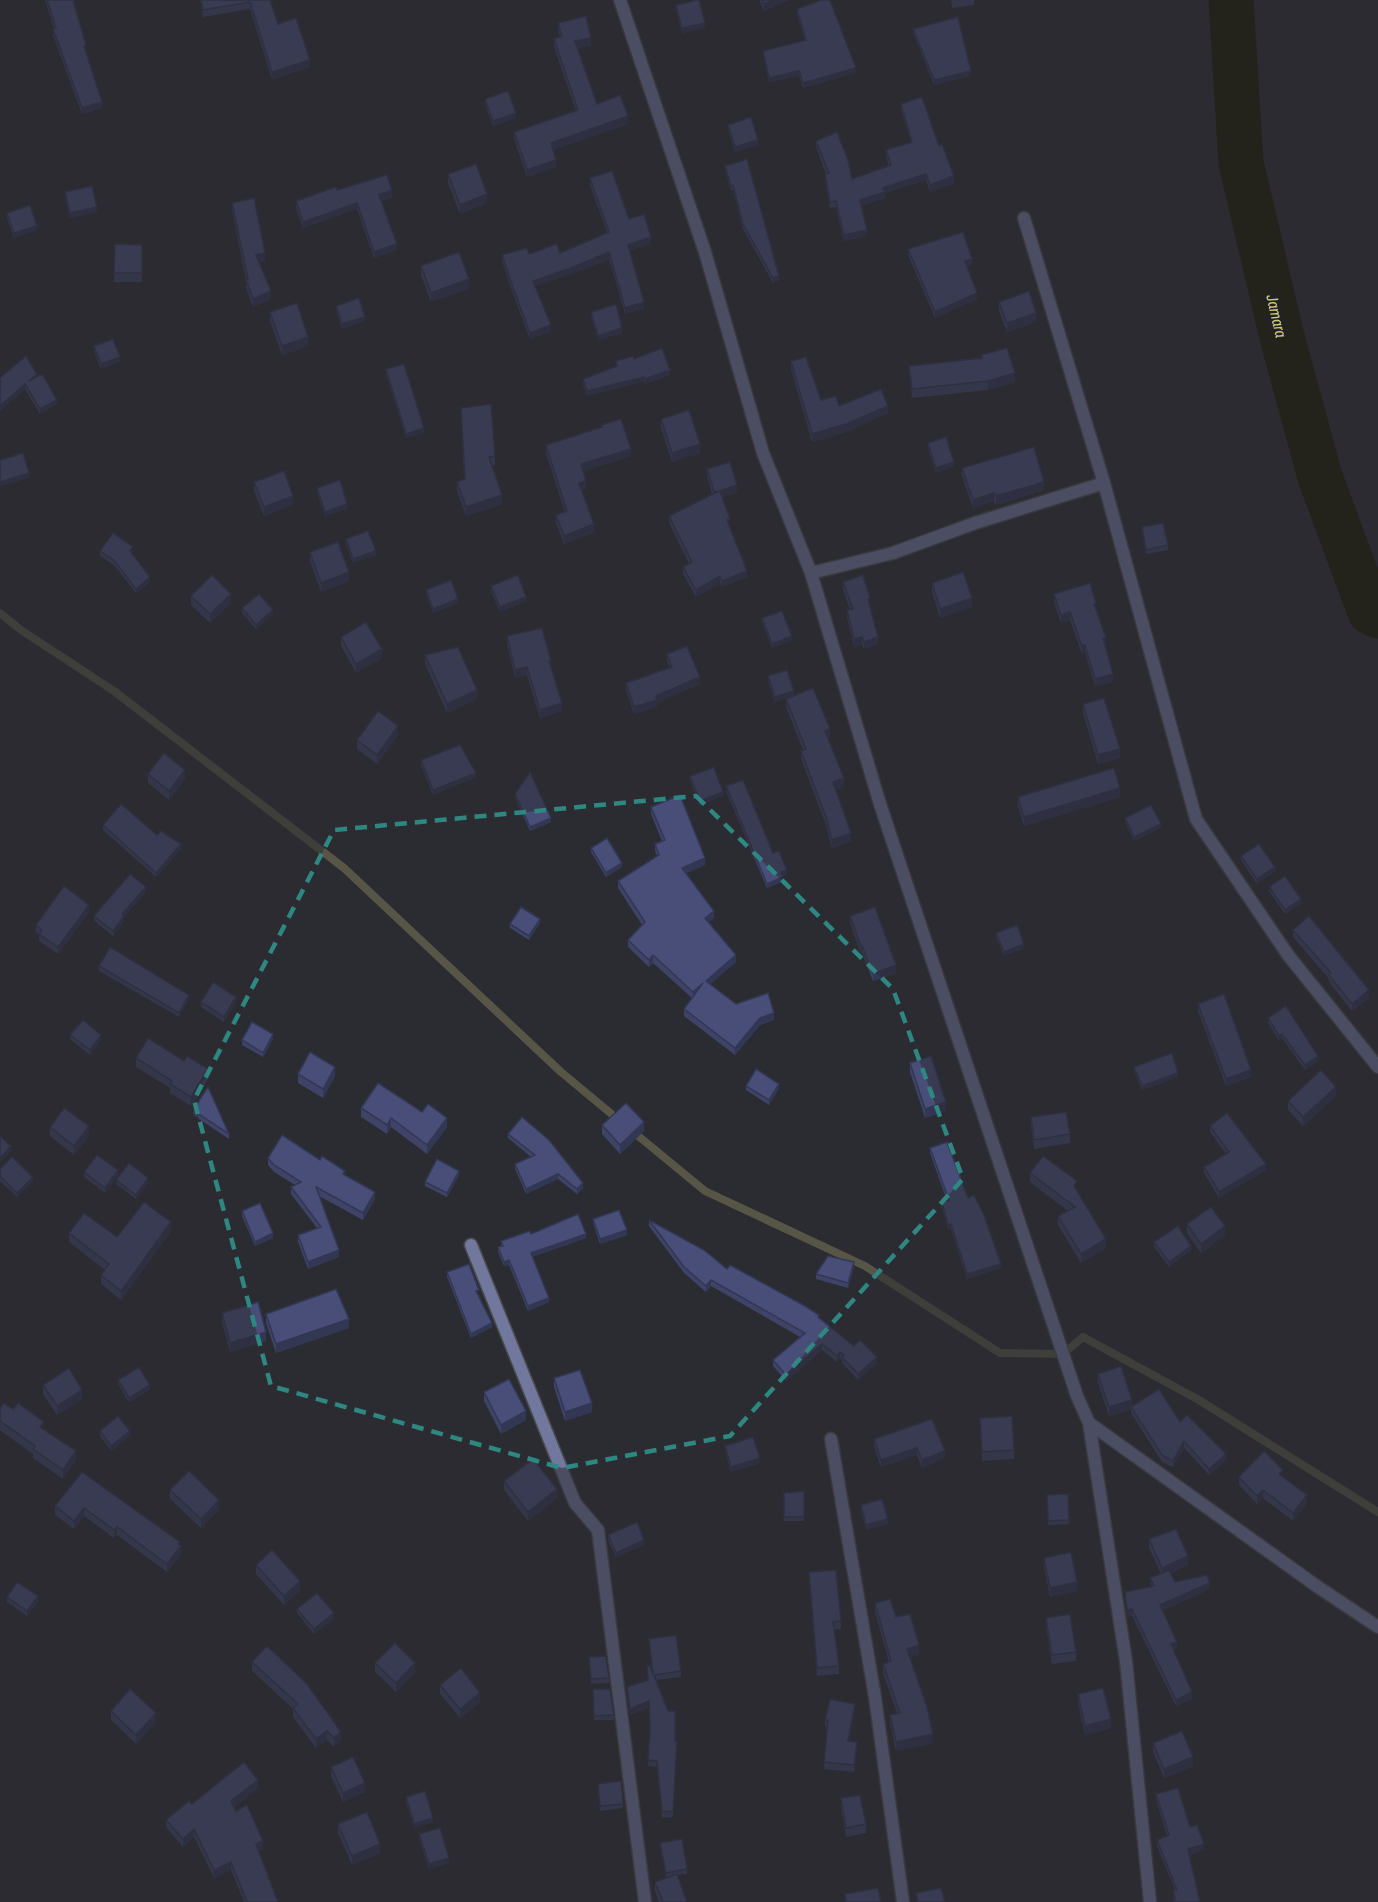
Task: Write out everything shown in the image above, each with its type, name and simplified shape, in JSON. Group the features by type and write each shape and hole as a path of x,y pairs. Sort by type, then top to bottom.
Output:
{"street":[{"path":"620,0 705,252 763,453 811,573 880,804 1077,1396 1089,1423 1126,1661 1150,1902"},
{"path":"1024,218 1104,483 1196,819 1288,955 1378,1067"},
{"path":"811,573 893,553 975,523 1104,483"},
{"path":"471,1245 575,1503 598,1530 645,1902"},
{"path":"1089,1423 1318,1587 1378,1627"},
{"path":"831,1439 875,1697 903,1902"}],"highlighted area":[{"path":"696,796 893,989 963,1179 730,1436 562,1468 271,1386 194,1100 334,830"}],"building":[{"path":"47,0 73,0 86,45 84,46 102,102 82,108 53,29 56,28"},
{"path":"201,0 270,0 278,24 296,18 310,60 272,72 250,2 203,10"},
{"path":"699,0 705,23 682,28 676,5"},
{"path":"821,0 830,0 856,68 803,83 799,71 769,78 763,51 806,40 797,9"},
{"path":"586,16 591,38 575,41 597,104 620,95 628,116 551,143 556,160 527,170 514,132 578,110 554,39 562,36 558,23"},
{"path":"958,17 971,71 934,80 913,29"},
{"path":"508,91 516,113 493,121 485,99"},
{"path":"922,97 939,146 942,144 954,176 930,185 926,174 883,188 885,192 860,200 867,230 844,235 836,201 830,202 825,174 829,173 816,141 837,132 848,160 852,179 891,165 886,150 912,142 901,104"},
{"path":"751,117 758,140 735,147 728,125"},
{"path":"747,159 779,276 773,278 743,224 733,185 731,186 725,166"},
{"path":"476,164 487,194 460,205 448,174"},
{"path":"612,171 629,219 644,214 651,237 628,245 644,302 625,308 609,252 533,281 551,325 530,333 502,255 527,248 529,254 557,244 560,253 609,232 590,178"},
{"path":"387,175 392,190 379,195 397,244 374,252 357,203 303,222 296,201 336,187 337,190"},
{"path":"92,186 97,207 70,213 65,192"},
{"path":"254,198 265,253 256,255 271,291 253,299 246,280 248,279 232,203"},
{"path":"30,205 37,226 14,233 7,213"},
{"path":"963,232 972,259 965,261 977,293 935,312 908,249"},
{"path":"115,244 142,245 142,273 114,273"},
{"path":"459,252 469,279 431,293 421,266"},
{"path":"1029,291 1036,313 1007,323 999,302"},
{"path":"359,298 365,317 342,324 336,306"},
{"path":"297,303 308,337 282,346 270,312"},
{"path":"616,304 622,328 598,336 591,312"},
{"path":"113,339 120,357 101,364 94,346"},
{"path":"662,348 670,370 645,379 644,377 587,391 583,379 617,366 616,361 633,356 634,359"},
{"path":"1007,348 1015,373 988,381 912,389 909,366 982,358 981,355"},
{"path":"26,356 37,374 29,381 42,374 57,400 40,409 25,384 0,406 0,378"},
{"path":"806,357 821,400 836,396 839,406 881,389 888,406 846,424 812,434 791,361"},
{"path":"404,364 424,428 406,434 386,369"},
{"path":"491,404 495,456 489,457 502,495 466,507 457,482 465,479 461,408"},
{"path":"689,410 700,444 672,453 661,419"},
{"path":"621,419 631,449 581,464 586,481 579,483 594,524 564,536 556,515 567,511 546,445"},
{"path":"946,437 954,462 936,468 928,443"},
{"path":"1034,447 1044,482 973,500 962,468"},
{"path":"23,453 29,473 0,482 0,460"},
{"path":"730,462 737,485 720,491 730,519 727,520 747,571 722,581 720,576 696,590 683,567 692,562 669,516 719,491 714,492 707,469"},
{"path":"284,471 293,496 264,507 254,482"},
{"path":"340,480 347,504 325,512 317,488"},
{"path":"1163,523 1168,545 1146,550 1142,527"},
{"path":"368,531 376,551 353,559 346,539"},
{"path":"113,533 133,547 130,551 150,577 136,589 114,560 100,551"},
{"path":"338,542 349,572 321,583 310,552"},
{"path":"963,572 972,598 940,609 932,583"},
{"path":"212,575 231,594 210,614 191,596"},
{"path":"518,575 526,597 500,607 491,586"},
{"path":"863,575 878,637 864,642 862,637 854,639 847,610 853,609 843,582"},
{"path":"451,580 458,599 433,609 426,590"},
{"path":"1090,583 1096,603 1094,604 1106,637 1103,638 1113,674 1095,679 1085,645 1082,646 1070,612 1061,615 1054,594"},
{"path":"259,594 273,610 256,625 242,608"},
{"path":"782,611 792,636 772,644 762,618"},
{"path":"366,622 382,649 356,664 341,637"},
{"path":"542,628 562,703 540,710 527,667 515,670 507,636"},
{"path":"687,646 700,677 656,696 657,700 634,707 626,683 672,667 667,654"},
{"path":"458,647 477,690 447,704 425,655"},
{"path":"787,670 794,691 775,697 768,676"},
{"path":"813,688 830,729 825,731 844,778 833,782 851,833 832,840 826,817 801,751 806,749 786,699"},
{"path":"1104,698 1120,749 1098,755 1083,704"},
{"path":"378,711 398,726 377,755 357,740"},
{"path":"460,745 476,773 433,790 421,760"},
{"path":"164,753 185,770 169,791 148,774"},
{"path":"714,767 723,792 700,801 690,776"},
{"path":"1114,768 1120,788 1024,817 1018,797"},
{"path":"530,772 551,818 530,827 515,794"},
{"path":"743,780 773,853 779,851 787,870 781,872 783,877 767,884 726,786"},
{"path":"680,795 705,858 682,868 714,911 705,918 736,955 706,981 736,1004 768,993 774,1013 760,1018 735,1048 684,1009 703,983 693,992 653,955 649,960 628,940 645,922 618,881 659,855 655,844 665,840 651,807"},
{"path":"121,804 157,835 161,831 181,844 156,873 103,825"},
{"path":"1151,805 1161,824 1134,837 1125,818"},
{"path":"607,838 622,863 606,873 591,848"},
{"path":"1259,844 1275,867 1257,879 1241,856"},
{"path":"130,874 146,887 122,914 124,916 113,931 94,916"},
{"path":"1285,876 1301,899 1285,910 1269,887"},
{"path":"64,886 89,905 58,947 39,934 42,930 36,925"},
{"path":"521,907 540,919 529,936 510,924"},
{"path":"875,907 896,965 873,974 850,916"},
{"path":"1309,916 1369,990 1352,1004 1329,975 1331,973 1293,930"},
{"path":"1017,925 1024,944 1004,952 996,933"},
{"path":"110,947 189,995 179,1013 99,966"},
{"path":"213,982 236,997 224,1017 201,1002"},
{"path":"1224,994 1251,1070 1226,1079 1198,1004"},
{"path":"1286,1006 1318,1056 1305,1065 1282,1034 1279,1036 1268,1018"},
{"path":"83,1020 101,1035 90,1050 70,1035"},
{"path":"252,1022 273,1034 263,1053 242,1040"},
{"path":"148,1038 184,1061 187,1056 208,1069 191,1097 170,1084 172,1081 136,1058"},
{"path":"310,1052 335,1067 323,1089 298,1074"},
{"path":"1172,1053 1178,1073 1142,1086 1134,1067"},
{"path":"931,1056 946,1102 925,1109 910,1063"},
{"path":"756,1069 779,1084 769,1100 746,1086"},
{"path":"1321,1070 1336,1087 1303,1117 1288,1101"},
{"path":"378,1083 422,1112 428,1104 447,1118 427,1145 391,1118 387,1125 361,1108"},
{"path":"208,1087 229,1134 193,1110"},
{"path":"626,1103 644,1122 620,1145 602,1125"},
{"path":"64,1108 89,1126 74,1146 50,1127"},
{"path":"1066,1112 1070,1134 1034,1140 1031,1117"},
{"path":"1227,1113 1266,1164 1219,1192 1204,1167 1229,1152 1210,1126"},
{"path":"522,1117 549,1140 583,1183 577,1189 558,1174 526,1189 515,1164 535,1155 508,1134"},
{"path":"282,1135 320,1160 322,1156 345,1171 343,1174 375,1192 363,1213 316,1187 339,1250 308,1262 298,1235 321,1227 291,1187 301,1182 274,1165 268,1158"},
{"path":"0,1136 11,1146 0,1158"},
{"path":"947,1142 968,1198 974,1195 984,1215 1001,1264 967,1274 951,1224 948,1225 942,1202 949,1200 930,1148"},
{"path":"97,1155 118,1170 105,1188 84,1172"},
{"path":"1043,1156 1077,1181 1074,1186 1106,1239 1081,1254 1058,1216 1075,1207 1030,1173"},
{"path":"12,1157 33,1177 17,1193 0,1176 0,1169"},
{"path":"437,1159 459,1171 447,1193 425,1182"},
{"path":"129,1163 148,1178 136,1195 116,1180"},
{"path":"144,1202 171,1222 121,1291 101,1275 109,1264 69,1233 84,1213 117,1237"},
{"path":"260,1203 273,1233 255,1242 242,1211"},
{"path":"1211,1207 1225,1226 1201,1244 1187,1224"},
{"path":"619,1210 627,1230 600,1239 593,1219"},
{"path":"578,1214 586,1234 531,1253 549,1298 528,1306 509,1260 504,1262 498,1247 503,1246 501,1241 530,1231 531,1234"},
{"path":"649,1220 704,1250 727,1269 730,1265 805,1306 819,1315 818,1317 854,1346 860,1340 877,1357 858,1374 842,1357 844,1355 840,1352 837,1356 822,1344 786,1375 773,1360 805,1333 711,1280 706,1286 684,1267"},
{"path":"1178,1226 1191,1246 1169,1262 1154,1242"},
{"path":"828,1256 854,1262 848,1283 816,1274"},
{"path":"469,1264 479,1290 476,1291 492,1323 471,1334 447,1272"},
{"path":"336,1289 349,1319 276,1344 266,1314"},
{"path":"258,1302 266,1332 230,1343 222,1313"},
{"path":"1121,1366 1132,1400 1109,1407 1098,1374"},
{"path":"139,1367 150,1385 129,1398 118,1380"},
{"path":"69,1368 82,1390 57,1406 43,1385"},
{"path":"580,1370 592,1403 565,1412 554,1378"},
{"path":"509,1379 526,1411 501,1425 484,1392"},
{"path":"1159,1389 1180,1422 1187,1415 1226,1454 1209,1469 1184,1441 1173,1461 1162,1455 1131,1407"},
{"path":"4,1403 13,1409 18,1403 44,1422 40,1427 76,1451 63,1470 33,1449 35,1446 0,1421 0,1408"},
{"path":"118,1416 130,1431 111,1446 100,1431"},
{"path":"1012,1416 1014,1450 982,1452 980,1418"},
{"path":"932,1419 945,1451 922,1460 917,1448 881,1460 874,1439"},
{"path":"753,1437 760,1458 731,1467 725,1446"},
{"path":"1264,1451 1283,1470 1279,1474 1307,1495 1293,1513 1263,1490 1257,1496 1239,1477"},
{"path":"533,1459 557,1489 528,1512 504,1481"},
{"path":"189,1471 219,1500 201,1519 170,1490"},
{"path":"82,1472 180,1542 178,1544 181,1546 167,1564 117,1527 114,1530 84,1508 74,1521 55,1506"},
{"path":"804,1491 804,1517 784,1517 784,1493"},
{"path":"1068,1494 1069,1520 1048,1521 1047,1495"},
{"path":"882,1499 888,1519 866,1525 861,1505"},
{"path":"637,1522 644,1540 616,1553 608,1535"},
{"path":"1176,1529 1188,1556 1162,1568 1149,1539"},
{"path":"272,1550 300,1581 284,1596 256,1565"},
{"path":"1071,1552 1077,1582 1050,1588 1044,1558"},
{"path":"836,1570 841,1621 833,1622 839,1666 817,1668 809,1572"},
{"path":"1169,1570 1175,1582 1207,1575 1210,1583 1160,1605 1177,1642 1171,1644 1192,1692 1176,1700 1132,1609 1127,1610 1125,1592 1154,1586 1150,1578"},
{"path":"17,1582 38,1596 27,1611 7,1597"},
{"path":"317,1593 334,1613 314,1629 297,1609"},
{"path":"890,1599 896,1617 910,1614 919,1645 907,1649 927,1707 933,1734 896,1742 890,1715 900,1713 883,1664 891,1661 875,1603"},
{"path":"1070,1614 1076,1652 1052,1655 1046,1618"},
{"path":"676,1635 681,1671 654,1675 668,1711 675,1711 675,1741 677,1741 673,1811 662,1812 657,1761 648,1760 649,1701 630,1709 627,1687 648,1680 647,1666 650,1666 653,1674 649,1639"},
{"path":"395,1643 415,1663 396,1683 375,1663"},
{"path":"267,1646 307,1684 341,1732 334,1738 327,1731 316,1739 293,1708 298,1704 252,1662"},
{"path":"606,1656 609,1678 591,1679 589,1657"},
{"path":"461,1668 480,1693 460,1709 440,1685"},
{"path":"1103,1688 1111,1719 1085,1726 1078,1694"},
{"path":"130,1689 156,1713 136,1735 111,1711"},
{"path":"593,1689 610,1689 614,1715 594,1716"},
{"path":"830,1699 855,1704 848,1741 857,1742 854,1765 824,1762 828,1720 825,1720"},
{"path":"1182,1731 1193,1757 1164,1769 1153,1743"},
{"path":"353,1757 365,1783 343,1793 331,1767"},
{"path":"244,1762 258,1780 231,1801 236,1811 247,1805 263,1841 256,1844 278,1902 247,1902 231,1862 214,1870 194,1829 183,1839 166,1820 189,1801 192,1804"},
{"path":"621,1781 623,1804 600,1806 598,1784"},
{"path":"1178,1788 1190,1827 1197,1825 1204,1844 1188,1849 1200,1902 1176,1902 1173,1891 1177,1890 1157,1840 1169,1835 1156,1794"},
{"path":"425,1791 433,1818 414,1824 406,1797"},
{"path":"860,1795 866,1824 846,1828 841,1798"},
{"path":"367,1812 380,1844 352,1856 338,1824"},
{"path":"440,1828 449,1858 429,1864 419,1834"},
{"path":"682,1839 687,1869 666,1873 660,1843"},
{"path":"677,1874 687,1902 663,1902 655,1882"},
{"path":"878,1888 881,1902 846,1902 845,1894"},
{"path":"941,1888 945,1902 918,1902 916,1893"}],"waterway":[{"name":"Jamara","path":"1231,0 1241,163 1282,337 1320,477 1370,612 1378,616"},
{"path":"0,613 21,630 114,691 344,868 561,1072 620,1121"},
{"path":"631,1130 705,1191 865,1266 1000,1353 1063,1354 1083,1337 1199,1400 1378,1512"}]}
